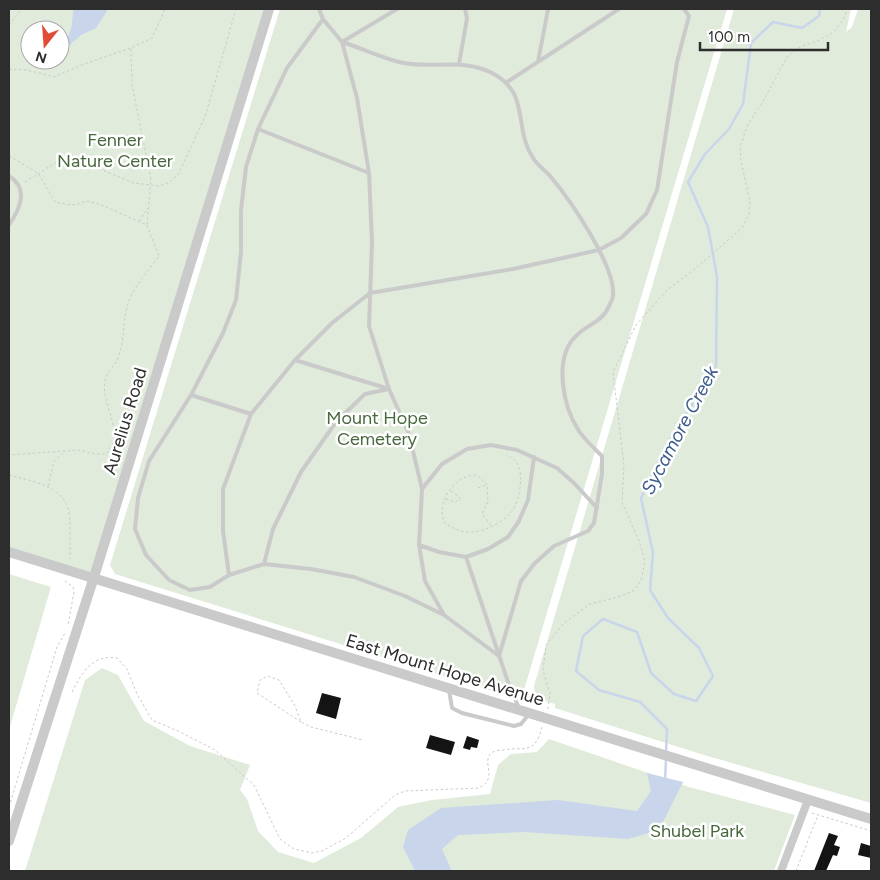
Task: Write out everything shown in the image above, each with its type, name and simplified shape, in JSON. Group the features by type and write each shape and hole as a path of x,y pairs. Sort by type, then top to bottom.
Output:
{"street":[{"name":"Aurelius Road","path":"9,841 94,577 269,9"},
{"name":"East Mount Hope Avenue","path":"9,552 871,820"},
{"path":"781,871 808,800"}],"lane":[{"path":"319,9 323,19 342,42 357,98 369,173 372,242 369,326 389,389 409,434 422,489 419,545 425,582 444,615"},
{"path":"342,42 397,9"},
{"path":"459,64 467,18 465,9"},
{"path":"538,62 548,9"},
{"path":"507,82 619,9"},
{"path":"229,575 223,531 223,489 251,414 295,360 332,323 370,293 514,269 599,250 621,238 646,214 657,190 677,62 689,16 684,9"},
{"path":"323,19 287,68 258,129 246,167 241,210 241,252 236,300 223,333 191,394 149,461 138,498 135,529 146,555 169,580 190,590 210,587 229,575 264,564 311,569 354,577 405,596 444,615 499,656"},
{"path":"342,42 400,62 477,66 507,82 520,105 526,144 533,158 551,177 571,204 599,250 610,274 613,296 606,314 572,341 565,352 562,374 563,393 578,430 602,456 602,474 594,523 588,531 554,546 535,563 521,580 499,656"},
{"path":"258,129 369,173"},
{"path":"9,176 19,186 21,196 18,212 9,225"},
{"path":"295,360 389,389"},
{"path":"264,564 273,529 301,472 336,422 365,394 389,389"},
{"path":"191,394 251,414"},
{"path":"422,489 442,464 467,449 491,445 517,450 557,468 597,508"},
{"path":"419,545 438,552 466,557 488,549 508,537 519,521 528,500 534,457"},
{"path":"466,557 519,709"},
{"path":"449,688 452,708 462,712 514,726 521,724 530,713"}],"path":[{"path":"9,25 22,9"},
{"path":"9,69 27,70 54,77 84,64 131,48 152,38 165,9"},
{"path":"19,186 55,163 102,170 134,183 159,186 168,183 178,175 205,117 236,9"},
{"path":"548,710 550,694 543,671 546,646 564,624 590,604 618,598 634,591 641,580 645,561 639,541 622,502 624,465 613,372 636,325 666,291 742,228 749,214 750,202 741,161 740,147 748,124 762,104 786,57 800,47 820,40 835,31 844,18 847,9"},
{"path":"9,455 80,450 95,454 106,454 110,450 114,426 104,388 105,380 108,371 119,357 126,311 132,293 159,256 147,225 152,179 132,85 131,48"},
{"path":"9,156 38,173 55,202 79,204 86,201 108,207 147,225"},
{"path":"138,221 148,207"},
{"path":"48,487 54,461 65,451"},
{"path":"491,525 482,514 488,501 487,484 477,475 463,477 450,490 445,499 442,518 450,527 465,532 478,530 491,525 503,520 513,509 520,476 519,466 513,458 506,454"},
{"path":"9,475 48,487 61,496 68,508 70,559"},
{"path":"478,488 487,484"},
{"path":"445,499 455,502 460,499 450,490"},
{"path":"9,807 57,647 67,631 74,592 73,587 65,581"},
{"path":"72,692 84,670 90,665 103,658 117,658 127,669 137,694 152,720 215,750 254,784 280,839 294,849 312,853 322,851 346,838 395,795 405,791 479,788 483,786 489,777 488,759 493,752 508,749 526,749 536,742 541,729"},
{"path":"301,722 295,706 278,680 268,676 260,680 257,693 301,722 311,727 363,740"},
{"path":"804,810 871,831"},
{"path":"796,871 818,815"}],"green space":[{"name":"Fenner Nature Center","path":"9,9 269,9 94,577 9,551"},
{"name":"Mount Hope Cemetery","path":"280,9 727,9 521,700 115,574 110,565"},
{"path":"734,9 851,9 846,32 852,27 858,9 871,9 871,803 704,755 555,708 555,704 535,698 534,686"},
{"path":"9,574 51,587 9,730"},
{"name":"Shubel Park","path":"102,668 118,675 144,721 190,746 250,765 240,790 247,799 258,831 278,852 314,863 361,838 398,807 432,800 490,794 498,765 511,754 537,752 549,739 689,787 795,815 774,871 25,871 85,680"}],"water":[{"path":"74,9 106,9 107,11 96,28 81,35 70,45"},
{"path":"647,773 683,782 659,830 628,839 524,832 458,835 442,849 452,871 415,871 403,847 408,830 441,808 558,800 637,811 651,791"}],"building":[{"path":"322,693 341,698 336,719 316,713"},
{"path":"430,735 455,742 451,755 426,748"},
{"path":"467,736 479,740 477,748 471,747 470,750 463,748"},
{"path":"829,833 838,836 834,845 840,847 837,856 833,855 826,871 814,871"},
{"path":"861,843 871,846 871,858 858,855"}],"waterway":[{"name":"Sycamore Creek","path":"666,753 667,729 640,702 599,690 576,671 583,636 603,619 637,632 651,673 674,694 696,701 713,676 699,648 668,618 650,590 653,553 641,498 666,446 716,367 717,277 708,227 688,182 705,154 729,129 743,104 751,43 773,22 802,28 819,16 820,9"},
{"name":"Sycamore Creek","path":"665,781 666,759"}]}
